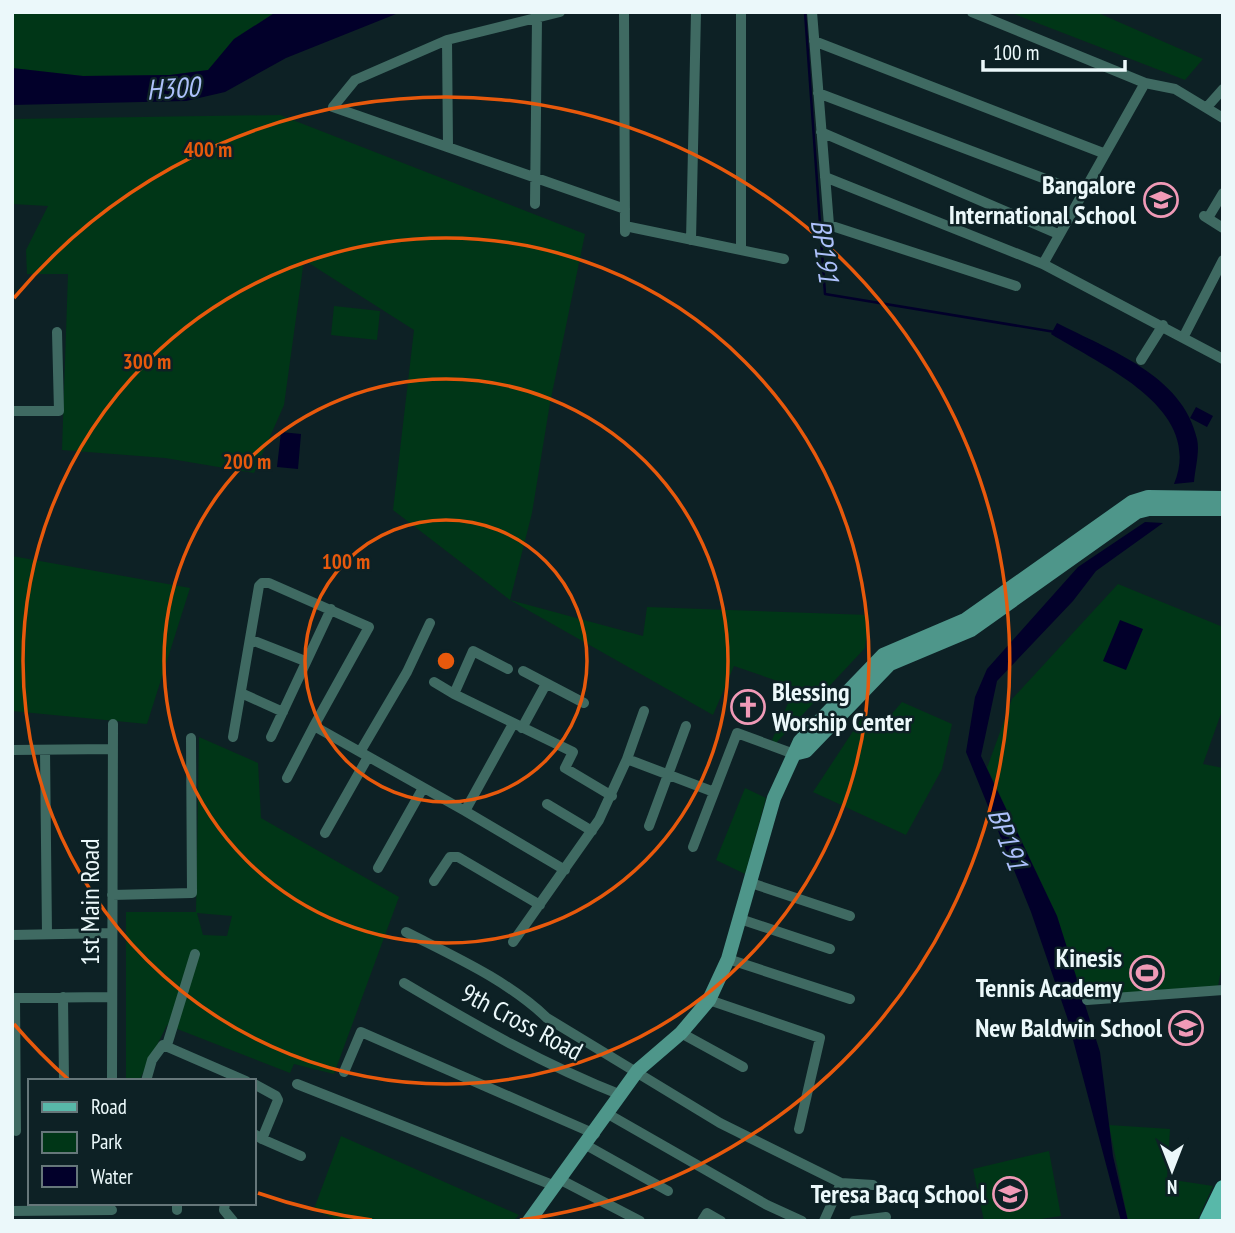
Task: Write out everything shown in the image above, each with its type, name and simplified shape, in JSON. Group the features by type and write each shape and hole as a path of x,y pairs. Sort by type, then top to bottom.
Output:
{"main road":[{"path":"529,1221 591,1139 638,1070 681,1033 709,1000 728,959 774,798 794,754 806,751 890,664 971,630 1137,512 1170,504 1223,498"},
{"path":"1170,504 1223,509"},
{"path":"1207,1221 1223,1188"}],"street":[{"path":"560,12 447,40 355,80 333,107 625,209"},
{"path":"624,12 625,229 784,259"},
{"path":"691,240 696,12"},
{"path":"741,12 741,250"},
{"path":"812,12 829,225 1016,286"},
{"path":"972,12 1144,83 1167,85 1223,118"},
{"path":"535,204 537,18"},
{"path":"447,40 448,147"},
{"path":"814,41 1103,153"},
{"path":"1043,264 1080,192 1144,83"},
{"path":"1208,107 1223,89"},
{"path":"818,93 1080,192"},
{"path":"821,132 1058,234"},
{"path":"825,177 1043,264 1184,336 1223,359"},
{"path":"1223,193 1206,217 1223,228"},
{"path":"1184,336 1223,260"},
{"path":"1141,360 1163,325"},
{"path":"12,411 58,411 57,332"},
{"path":"233,737 262,583 331,609 369,627 287,778"},
{"path":"271,737 331,609"},
{"path":"326,833 430,623"},
{"path":"454,694 479,639"},
{"path":"252,640 305,661"},
{"path":"473,651 508,668"},
{"path":"523,671 584,703"},
{"path":"434,682 573,752 565,768 612,796"},
{"path":"465,811 546,684"},
{"path":"241,693 283,712"},
{"path":"513,942 592,831 612,796 644,711"},
{"name":"1st Main Road","path":"112,1079 113,724"},
{"path":"314,726 565,870"},
{"path":"649,826 686,726"},
{"path":"692,847 737,733 794,754"},
{"path":"112,895 192,893 191,738"},
{"path":"12,750 113,750"},
{"path":"45,750 47,934"},
{"path":"628,759 714,792"},
{"path":"377,868 424,788"},
{"path":"547,804 592,831"},
{"path":"434,881 450,857 458,857 540,905"},
{"path":"751,883 850,916"},
{"path":"740,919 830,949"},
{"path":"407,932 496,980 530,1002 547,1017 638,1070 720,1123 841,1183 873,1185"},
{"path":"12,935 112,933"},
{"path":"147,1079 152,1060 159,1049 167,1045 195,954"},
{"path":"728,959 850,999"},
{"name":"9th Cross Road","path":"404,983 500,1040 561,1072 621,1095"},
{"path":"1087,1000 1223,990"},
{"path":"63,997 64,1079"},
{"path":"14,1131 14,998 112,997"},
{"path":"709,1000 820,1038 799,1129"},
{"path":"344,1072 361,1032 591,1139 668,1191"},
{"path":"681,1033 743,1067"},
{"path":"167,1045 242,1079"},
{"path":"297,1084 558,1183 640,1221"},
{"path":"256,1085 276,1096 278,1100 258,1136 301,1156"},
{"path":"608,1114 767,1205 802,1221"},
{"path":"824,1221 841,1183"},
{"path":"225,1205 225,1210 233,1221"},
{"path":"12,1211 80,1216 112,1211"},
{"path":"702,1221 707,1213 721,1221"},
{"path":"854,1221 887,1217"}],"green space":[{"path":"12,12 276,12 234,39 209,70 170,75 83,76 12,68"},
{"path":"1009,12 1096,12 1203,59 1185,80"},
{"path":"280,115 585,234 550,403 532,513 510,600 393,510 414,330 304,260 284,405 254,473 165,458 62,450 68,274 27,274 26,250 48,206 12,204 12,119"},
{"path":"334,306 380,311 377,340 331,335"},
{"path":"12,556 190,588 147,724 12,711"},
{"path":"1118,584 1223,627 1223,708 1203,764 1223,768 1223,959 1218,986 1082,996 1057,916 987,768 1012,699"},
{"path":"510,600 643,636 647,607 869,615 865,648 776,743 772,740 795,687 734,666 713,715"},
{"path":"902,702 952,724 942,769 906,835 813,792 865,713 883,724"},
{"path":"199,737 258,763 261,818 399,897 334,1074 294,1064 290,1073 167,1025 140,1079 126,1079 126,912 196,912","holes":["197,913 232,916 227,936 203,935"]},
{"path":"745,788 766,798 745,874 716,860"},
{"path":"1109,1125 1170,1129 1167,1179 1213,1186 1197,1221 1128,1221"},
{"path":"341,1136 519,1215 513,1221 339,1221 314,1209"},
{"name":"Teresa Bacq School","path":"1049,1151 1061,1216 1027,1221 984,1221 973,1169"}],"water":[{"name":"H300","path":"276,12 401,12 286,58 225,92 186,101 12,105 12,68 83,76 170,75 208,70 234,39"},
{"path":"1057,323 1141,367 1177,398 1189,417 1197,439 1194,482 1174,484 1180,457 1175,433 1162,412 1121,375 1051,334"},
{"path":"1196,407 1213,416 1207,427 1190,418"},
{"path":"281,432 301,434 298,469 277,467"},
{"path":"1145,522 1163,523 1096,571 1073,601 997,681 981,756 1057,916 1100,1052 1113,1156 1128,1221 1121,1221 1067,1017 1031,912 966,752 975,697 987,669 1078,567"},
{"path":"1120,620 1143,629 1126,670 1103,661"}],"waterway":[{"name":"BP191","path":"805,12 825,294 1055,332"},
{"name":"BP191","path":"1082,338 1098,345"}],"place":[{"name":"Bangalore International School","path":"1161,200"},
{"name":"Blessing Worship Center","path":"748,707"},
{"name":"Kinesis Tennis Academy","path":"1147,973"},
{"name":"New Baldwin School","path":"1186,1028"},
{"name":"Teresa Bacq School","path":"1010,1194"}]}
